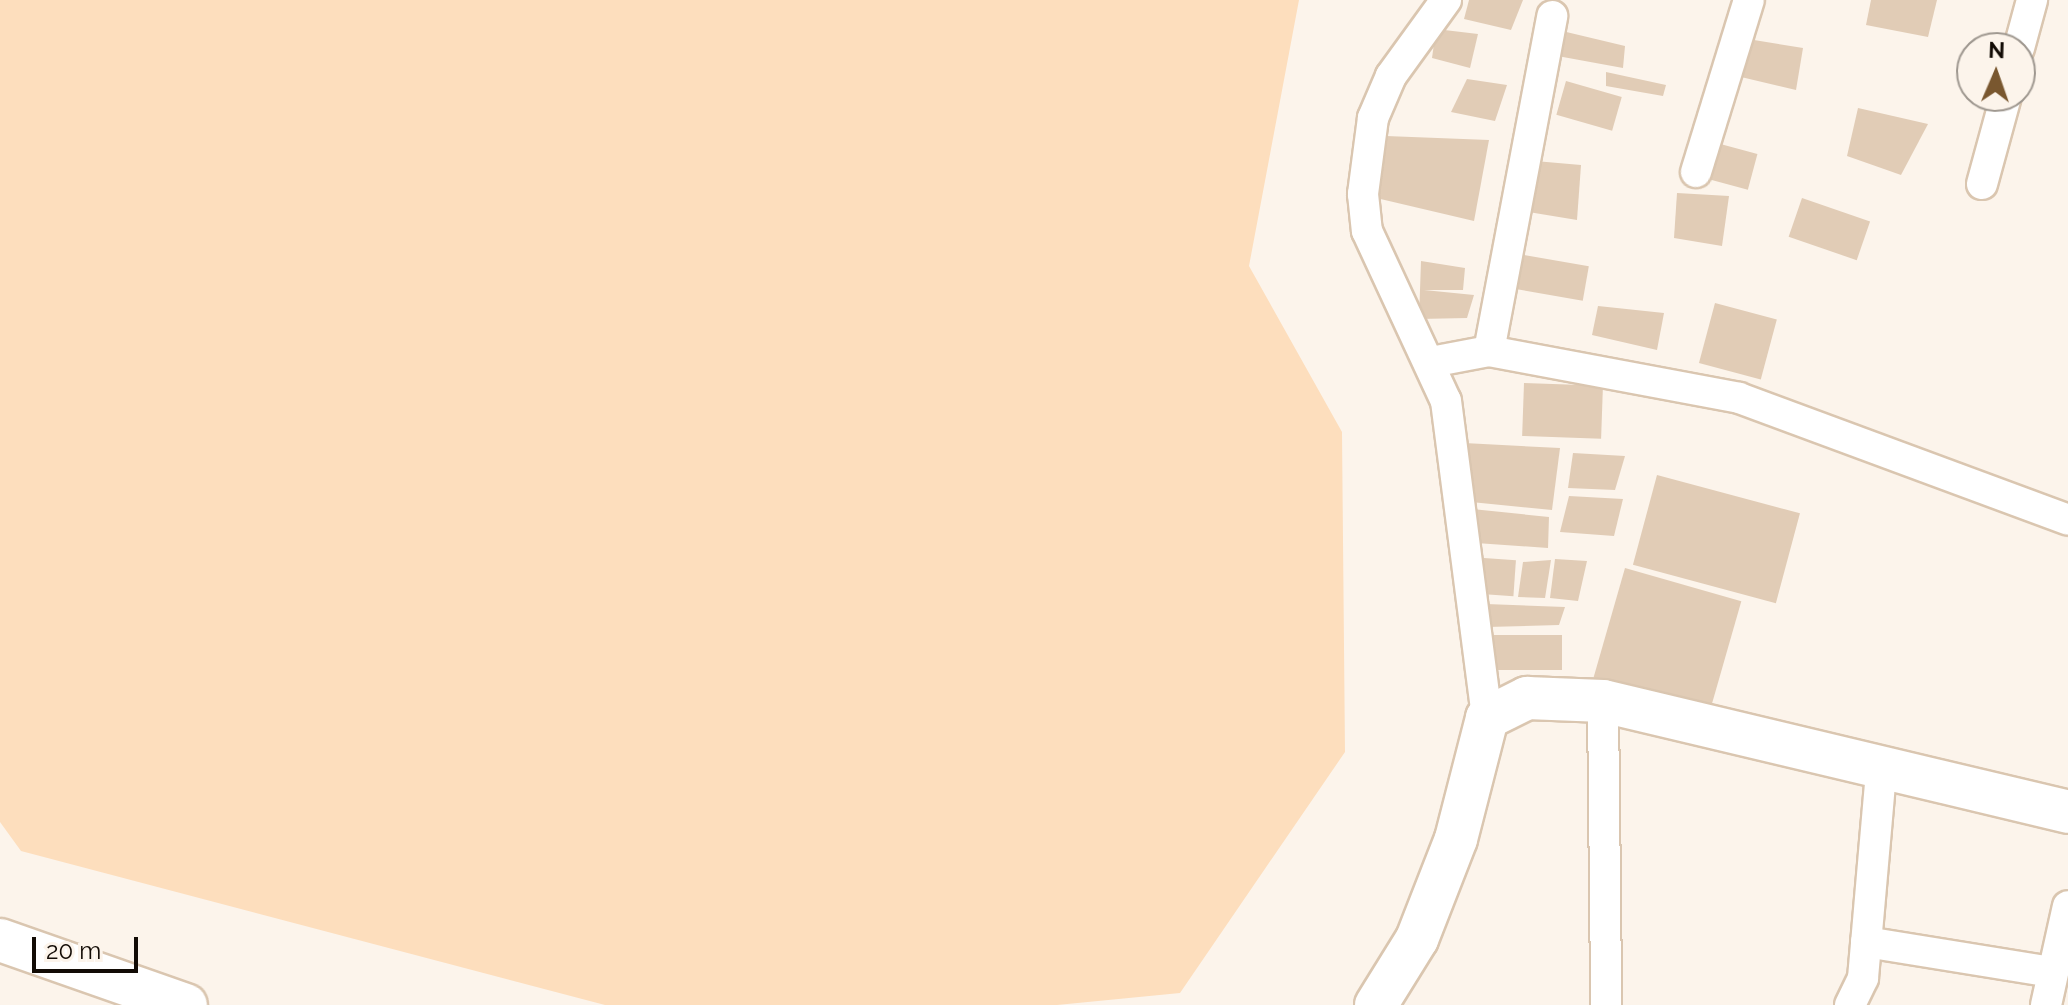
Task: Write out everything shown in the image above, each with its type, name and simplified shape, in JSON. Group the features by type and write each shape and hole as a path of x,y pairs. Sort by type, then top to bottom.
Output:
{"main road":[{"path":"1376,1005 1417,939 1456,839 1487,718 1527,698 1603,701 1881,772 2068,812"},
{"path":"0,940 186,1005"}],"street":[{"path":"1446,0 1391,76 1373,118 1363,194 1367,231 1431,362 1457,446 1487,718"},
{"path":"1696,172 1749,0"},
{"path":"2023,32 2032,0"},
{"path":"1489,351 1552,16"},
{"path":"1982,184 2002,112"},
{"path":"1431,362 1489,351 1739,398 2068,520"},
{"path":"1603,701 1606,1005"},
{"path":"1850,1005 1863,978 1881,772"},
{"path":"2046,1005 2068,906"},
{"path":"1866,942 2052,972"}],"shaded area":[{"path":"0,0 1299,0 1249,266 1342,432 1345,752 1180,993 1057,1005 605,1005 21,851 0,822"}],"building":[{"path":"1469,0 1523,0 1511,30 1464,19"},
{"path":"1871,0 1937,0 1928,37 1866,25"},
{"path":"1436,29 1478,34 1470,68 1432,58"},
{"path":"1558,30 1625,46 1623,68 1552,55"},
{"path":"1754,40 1803,48 1796,90 1741,77"},
{"path":"1606,72 1666,85 1663,96 1606,86"},
{"path":"1467,79 1507,85 1495,121 1451,112"},
{"path":"1566,81 1622,97 1612,131 1556,115"},
{"path":"1858,108 1928,124 1901,175 1847,156"},
{"path":"1386,136 1489,140 1474,221 1372,197"},
{"path":"1713,142 1757,154 1748,190 1703,178"},
{"path":"1535,161 1581,165 1577,220 1523,211"},
{"path":"1677,193 1729,196 1722,246 1674,238"},
{"path":"1802,198 1870,221 1857,260 1789,237"},
{"path":"1513,253 1589,266 1583,301 1507,287"},
{"path":"1421,261 1465,268 1463,290 1424,290 1474,295 1467,318 1419,319"},
{"path":"1715,303 1777,320 1761,379 1699,363"},
{"path":"1598,306 1664,313 1657,350 1592,335"},
{"path":"1524,383 1603,386 1601,439 1522,436"},
{"path":"1464,443 1560,448 1552,510 1471,502"},
{"path":"1573,453 1625,456 1615,490 1568,488"},
{"path":"1657,475 1800,513 1776,603 1633,565"},
{"path":"1569,496 1623,499 1614,536 1560,532"},
{"path":"1472,509 1549,517 1548,548 1476,543"},
{"path":"1484,558 1516,560 1513,596 1481,594"},
{"path":"1555,559 1587,561 1578,601 1550,598"},
{"path":"1551,560 1545,598 1518,597 1523,562"},
{"path":"1625,568 1741,601 1710,711 1594,678"},
{"path":"1486,604 1565,607 1559,625 1487,627"},
{"path":"1486,635 1562,635 1562,670 1486,670"}]}
